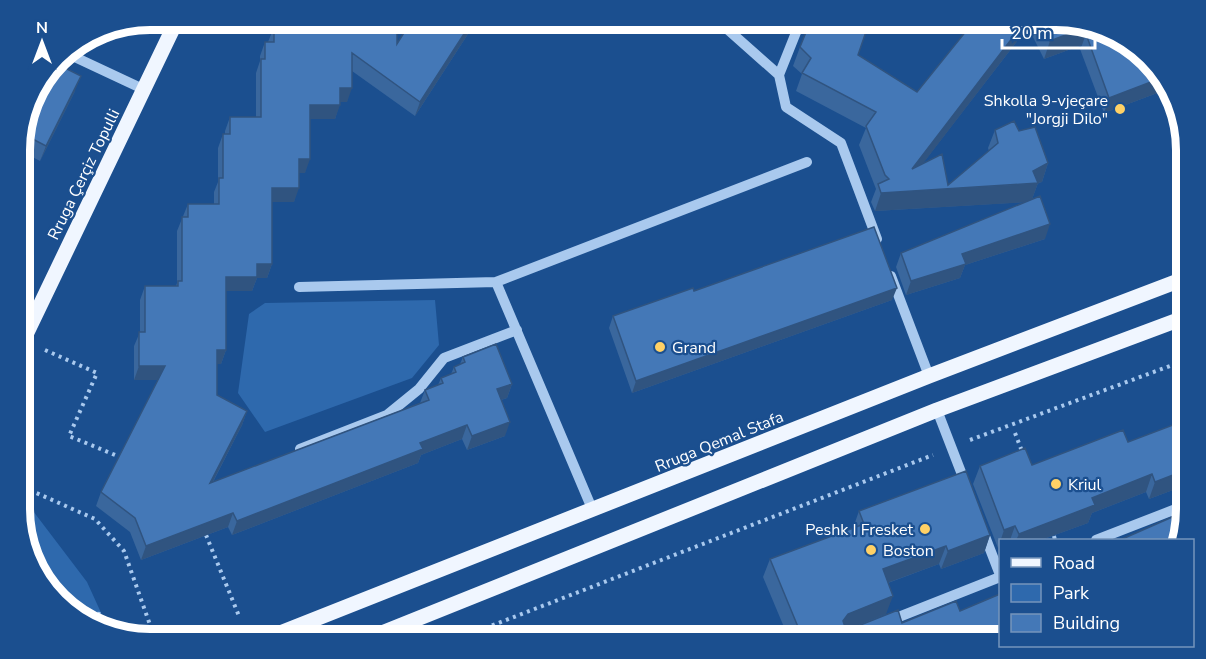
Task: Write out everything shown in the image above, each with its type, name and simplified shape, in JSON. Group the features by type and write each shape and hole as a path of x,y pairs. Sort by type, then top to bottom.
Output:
{"main road":[{"name":"Rruga Çerçiz Topulli","path":"30,325 172,30"},
{"name":"Rruga Qemal Stafa","path":"291,629 929,376 1176,282"},
{"path":"392,629 937,410 1176,321"}],"street":[{"path":"728,30 779,75"},
{"path":"797,30 779,75 786,107 841,142 882,253"},
{"path":"75,57 143,89"},
{"path":"299,287 496,282 807,162"},
{"path":"886,264 929,376"},
{"path":"496,282 593,511"},
{"path":"288,454 387,415 419,389 444,358 517,330"},
{"path":"937,410 971,498"},
{"path":"1099,539 1176,509"},
{"path":"980,520 999,573"},
{"path":"875,627 999,576"}],"path":[{"path":"30,345 97,373 69,436 120,457"},
{"path":"483,629 951,447 1176,364"},
{"path":"1015,433 1026,461"},
{"path":"30,490 95,519 124,551 151,629"},
{"path":"206,535 239,616"},
{"path":"91,614 102,614"}],"green space":[{"path":"435,300 439,345 412,378 265,432 238,393 249,314 265,303"},
{"path":"30,507 87,582 104,620 83,609 50,576 34,540"}],"building":[{"path":"274,30 397,30 397,44 406,30 467,30 420,102 352,53 352,88 340,88 340,105 310,105 310,159 299,159 299,188 272,188 272,264 257,264 257,277 226,277 226,350 217,350 217,395 247,411 210,483 429,400 425,390 443,383 441,378 456,372 454,367 465,362 463,357 496,344 512,384 497,389 510,422 472,436 467,425 420,443 423,449 237,521 233,513 146,546 135,518 101,492 165,366 139,366 139,332 145,332 145,286 178,286 178,281 182,281 182,217 188,217 188,204 219,204 219,178 223,178 223,134 230,134 230,117 261,117 261,59 265,59 265,42 274,42"},
{"path":"807,30 867,30 858,55 917,92 967,30 1018,30 912,169 942,154 948,185 998,143 995,130 1014,121 1019,131 1035,127 1048,163 1033,171 1038,183 881,193 878,184 889,179 885,175 866,126 876,112 802,73 811,58 800,47"},
{"path":"1045,30 1075,31 1050,41"},
{"path":"1086,34 1123,50 1154,81 1109,98"},
{"path":"59,72 72,72 81,76 46,146 31,138 39,104 55,77"},
{"path":"1040,196 1050,224 962,254 966,264 911,281 901,253"},
{"path":"874,227 897,288 636,381 613,316 693,288 694,291"},
{"path":"1176,424 1176,474 1155,482 1152,474 1092,498 1095,505 1019,534 1015,526 1004,530 980,466 1025,448 1032,465 1123,430 1128,442"},
{"path":"966,471 990,535 948,551 946,546 883,569 893,596 848,614 843,621 845,627 853,628 898,610 902,623 956,601 960,611 999,594 999,629 799,629 770,559 864,524 859,511"},
{"path":"1176,516 1172,539 1122,539"}],"place":[{"name":"Shkolla 9-vjeçare \"Jorgji Dilo\"","path":"1120,109"},
{"name":"Grand","path":"660,347"},
{"name":"Kriul","path":"1056,484"},
{"name":"Peshk I Fresket","path":"925,529"},
{"name":"Boston","path":"871,550"}]}
